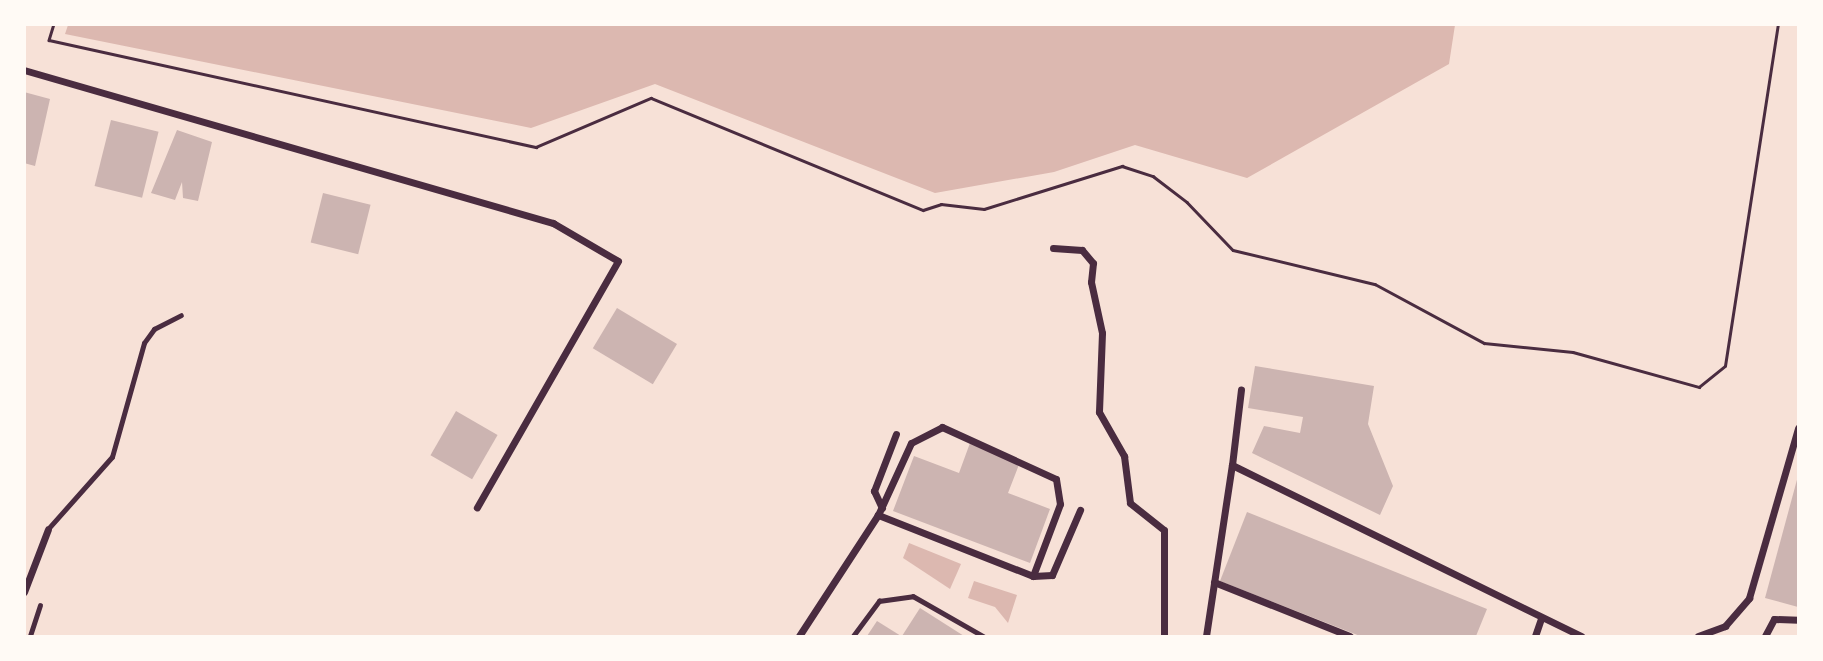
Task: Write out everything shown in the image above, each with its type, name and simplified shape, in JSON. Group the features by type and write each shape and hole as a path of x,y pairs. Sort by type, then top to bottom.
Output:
{"street":[{"path":"24,70 553,223 618,261 477,507"},
{"path":"1053,248 1082,250 1093,263 1091,282 1102,333 1099,412 1124,456 1130,503 1164,530 1164,636"},
{"path":"1206,636 1241,390"},
{"path":"799,636 880,511 911,443 934,428 1027,462 1056,479 1060,495 1033,576"},
{"path":"1698,636 1725,626 1749,598 1798,428"},
{"path":"880,511 874,491 896,434"},
{"path":"1232,465 1541,619 1581,636"},
{"path":"880,511 1033,576 1052,575 1080,510"},
{"path":"24,592 48,529"},
{"path":"1214,582 1350,636"},
{"path":"1535,636 1541,619"},
{"path":"1765,636 1774,619 1798,620"}],"lane":[{"path":"48,529 112,457 144,343 154,329 181,315"},
{"path":"853,636 879,601 913,596 983,636"},
{"path":"30,636 40,606"}],"path":[{"path":"54,24 49,40 536,147 651,98 922,210 941,204 984,209 1122,166 1153,176 1187,202 1233,250 1375,284 1484,343 1573,352 1699,387 1725,366 1778,24"}],"shaded area":[{"path":"68,24 1455,25 1449,64 1247,178 1135,145 1054,172 935,193 655,84 531,128 65,34"},
{"path":"909,543 961,564 950,589 903,558"},
{"path":"974,581 1017,595 1008,623 995,607 968,598"}],"building":[{"path":"24,92 50,99 35,166 24,163"},
{"path":"111,120 159,132 142,198 95,186"},
{"path":"177,130 212,142 198,201 183,198 182,182 175,200 151,193"},
{"path":"323,193 371,205 358,254 311,242"},
{"path":"617,308 677,344 653,384 593,348"},
{"path":"1255,366 1374,386 1368,424 1393,486 1380,515 1252,453 1264,426 1300,433 1303,417 1248,408"},
{"path":"456,411 498,435 472,479 430,455"},
{"path":"970,443 1020,462 1008,493 1050,509 1030,563 893,511 914,456 959,473"},
{"path":"1798,476 1798,607 1765,598"},
{"path":"1247,512 1487,609 1476,636 1360,636 1220,581"},
{"path":"920,608 964,636 902,636"},
{"path":"877,621 901,636 867,636"}]}
